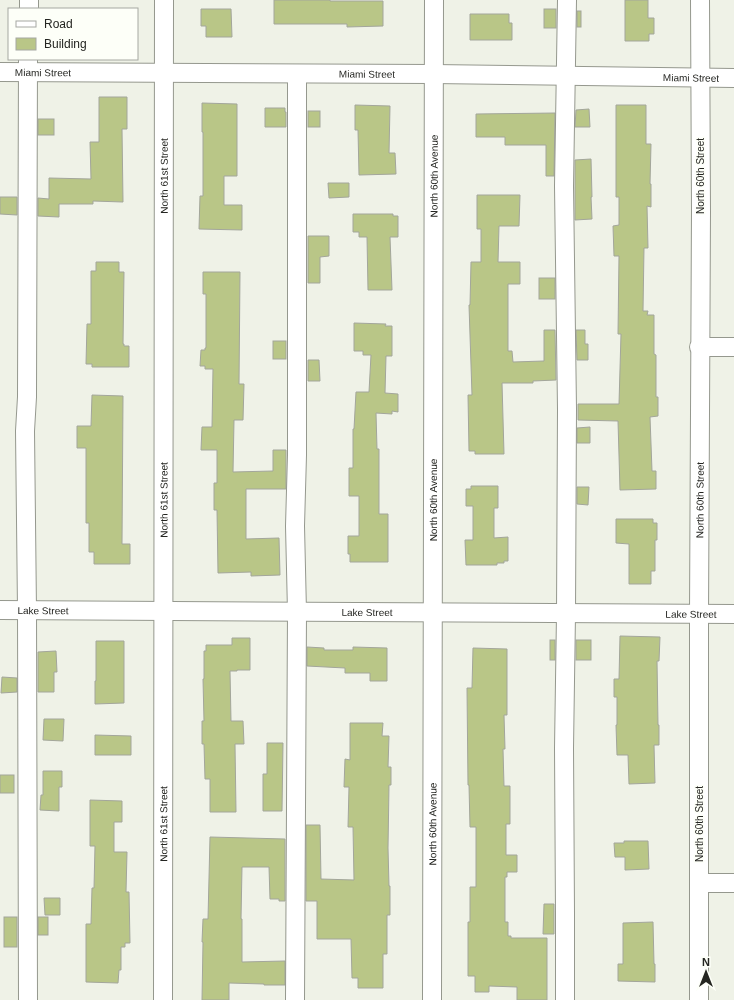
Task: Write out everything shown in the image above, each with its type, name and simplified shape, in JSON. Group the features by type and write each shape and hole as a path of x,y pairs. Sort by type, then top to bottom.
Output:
{"street":[{"name":"North 61st Street","path":"163,1000 164,0"},
{"name":"North 60th Avenue","path":"432,1000 434,0"},
{"path":"565,1000 564,748 567,409 564,186 567,0"},
{"name":"North 60th Street","path":"699,1000 700,0"},
{"name":"Miami Street","path":"0,72 28,66 164,73 433,74 734,78"},
{"path":"28,66 27,397 25,431 28,1000"},
{"path":"295,1000 297,612 294,526 297,455 297,74"},
{"path":"699,347 734,347"},
{"name":"Lake Street","path":"0,610 734,614"},
{"path":"699,883 734,883"}],"building":[{"path":"274,0 383,1 383,26 347,27 347,24 274,24"},
{"path":"625,0 648,0 648,18 654,18 654,34 649,34 649,41 625,41"},
{"path":"201,9 231,9 232,37 206,37 206,26 201,26"},
{"path":"544,9 556,9 556,28 544,28"},
{"path":"577,11 581,11 581,27 577,27"},
{"path":"470,14 509,14 509,23 512,23 512,40 470,40"},
{"path":"99,97 127,97 127,129 122,129 123,202 93,201 93,204 59,204 59,217 38,216 38,198 49,199 49,178 91,179 90,142 99,142"},
{"path":"202,103 237,104 237,176 224,176 224,205 242,205 242,230 199,229 200,196 203,196"},
{"path":"355,105 390,106 389,153 395,153 396,174 359,175 358,130 355,130"},
{"path":"616,105 646,105 646,144 651,144 651,207 647,206 648,248 644,248 643,311 648,311 647,315 654,315 654,354 656,355 656,397 658,397 658,416 650,417 652,471 656,471 656,489 620,490 618,421 578,420 578,404 619,404 621,334 618,334 619,256 614,256 613,226 619,225 619,197 616,197"},
{"path":"265,108 285,108 286,127 265,127"},
{"path":"589,109 590,127 575,127 576,110"},
{"path":"308,111 320,111 320,127 308,127"},
{"path":"555,113 554,176 546,176 546,145 505,145 505,137 476,137 476,114"},
{"path":"38,119 54,119 54,135 38,135"},
{"path":"591,159 592,219 575,220 575,160"},
{"path":"328,183 349,183 349,197 329,198"},
{"path":"477,195 520,195 519,226 499,226 498,262 520,262 520,284 508,284 508,351 512,351 513,362 544,361 544,330 555,330 556,380 533,381 533,383 502,383 504,454 475,454 475,451 469,451 468,395 472,395 469,305 471,262 481,262 481,229 477,229"},
{"path":"0,197 17,197 17,215 0,214"},
{"path":"353,214 393,214 393,216 398,216 398,237 390,237 392,290 368,290 367,237 359,237 359,232 353,232"},
{"path":"308,236 329,236 329,256 320,257 320,283 308,283"},
{"path":"96,262 119,262 119,272 124,272 123,344 124,346 129,346 129,367 92,367 92,364 86,364 87,324 91,324 91,271 96,271"},
{"path":"203,272 240,272 239,384 244,384 243,420 234,420 233,472 273,471 273,450 286,450 286,489 246,489 246,539 279,538 280,575 251,576 251,572 218,573 217,510 214,510 214,483 217,483 217,450 201,450 202,427 212,427 213,369 205,369 205,366 200,366 201,350 205,350 206,348 206,294 203,294"},
{"path":"539,278 555,278 555,299 539,299"},
{"path":"354,323 386,324 385,326 392,326 392,356 386,356 385,393 398,394 398,412 392,411 392,414 376,413 377,449 379,449 379,514 388,514 388,562 350,562 350,554 348,554 348,536 359,536 359,496 349,496 349,468 353,468 353,429 356,392 369,392 371,355 363,355 363,351 354,351"},
{"path":"576,330 585,330 585,344 588,344 588,360 577,360"},
{"path":"273,341 286,341 286,359 273,359"},
{"path":"308,360 319,360 320,381 308,381"},
{"path":"92,395 123,396 122,544 130,544 130,564 94,564 94,552 89,552 89,523 86,523 86,448 77,448 77,426 91,426"},
{"path":"590,427 590,443 577,443 577,428"},
{"path":"471,486 498,486 498,508 494,508 494,538 508,537 508,561 504,561 504,563 497,563 497,565 466,565 465,540 473,540 473,506 466,506 466,489 471,489"},
{"path":"577,487 589,487 588,505 577,504"},
{"path":"616,519 653,519 653,523 657,523 657,540 655,540 655,571 651,571 651,584 629,584 629,544 616,543"},
{"path":"620,636 660,637 659,661 657,661 659,745 654,745 655,783 629,784 628,755 617,755 617,697 614,697 614,679 619,679"},
{"path":"232,638 250,638 250,670 230,671 231,721 243,721 244,744 235,744 236,812 210,812 210,779 205,779 204,744 202,744 202,721 204,721 204,651 206,651 206,645 232,645"},
{"path":"550,640 555,640 555,660 550,660"},
{"path":"576,640 591,640 591,660 576,660"},
{"path":"96,641 124,641 124,703 95,704"},
{"path":"307,647 324,648 324,650 353,650 353,647 387,648 387,681 370,681 370,673 345,673 345,668 307,666"},
{"path":"473,648 507,649 507,715 504,715 505,749 503,749 504,786 510,786 510,824 506,824 506,855 517,855 517,872 507,872 507,877 505,877 505,922 508,922 508,936 511,936 511,938 547,938 547,1000 517,1000 517,987 489,986 489,992 475,992 475,976 468,976 468,922 470,922 470,887 476,887 476,827 470,827 468,785 467,688 472,688"},
{"path":"56,651 57,672 54,672 54,692 38,692 38,652"},
{"path":"2,677 17,678 17,692 1,693"},
{"path":"44,719 64,719 63,741 43,740"},
{"path":"350,723 383,723 382,736 389,736 388,767 391,767 391,785 389,785 388,848 390,915 387,915 387,954 383,954 383,988 358,988 358,978 352,978 351,939 317,939 317,901 306,901 306,825 320,825 321,879 354,880 353,827 348,827 349,787 344,787 345,759 350,760"},
{"path":"95,735 131,736 131,755 95,755"},
{"path":"267,743 283,743 282,811 263,811 263,774 267,774"},
{"path":"43,771 62,771 62,787 59,787 59,811 40,810 41,795 43,795"},
{"path":"0,775 14,775 14,793 0,793"},
{"path":"90,800 122,801 122,822 114,822 114,852 127,852 126,892 129,892 130,943 125,943 125,947 121,947 121,970 119,970 118,983 86,982 86,924 91,924 95,846 90,846"},
{"path":"210,837 285,839 285,901 270,899 269,867 242,867 241,919 242,962 285,961 285,985 229,983 229,1000 202,1000 203,919 208,919"},
{"path":"624,841 648,841 649,869 625,870 625,857 615,857 614,843 624,843"},
{"path":"44,898 60,898 60,915 45,915"},
{"path":"544,904 554,904 554,934 543,934"},
{"path":"4,917 17,917 17,947 4,947"},
{"path":"38,917 48,917 48,935 38,935"},
{"path":"653,922 655,982 618,981 618,964 623,964 623,923"}]}
